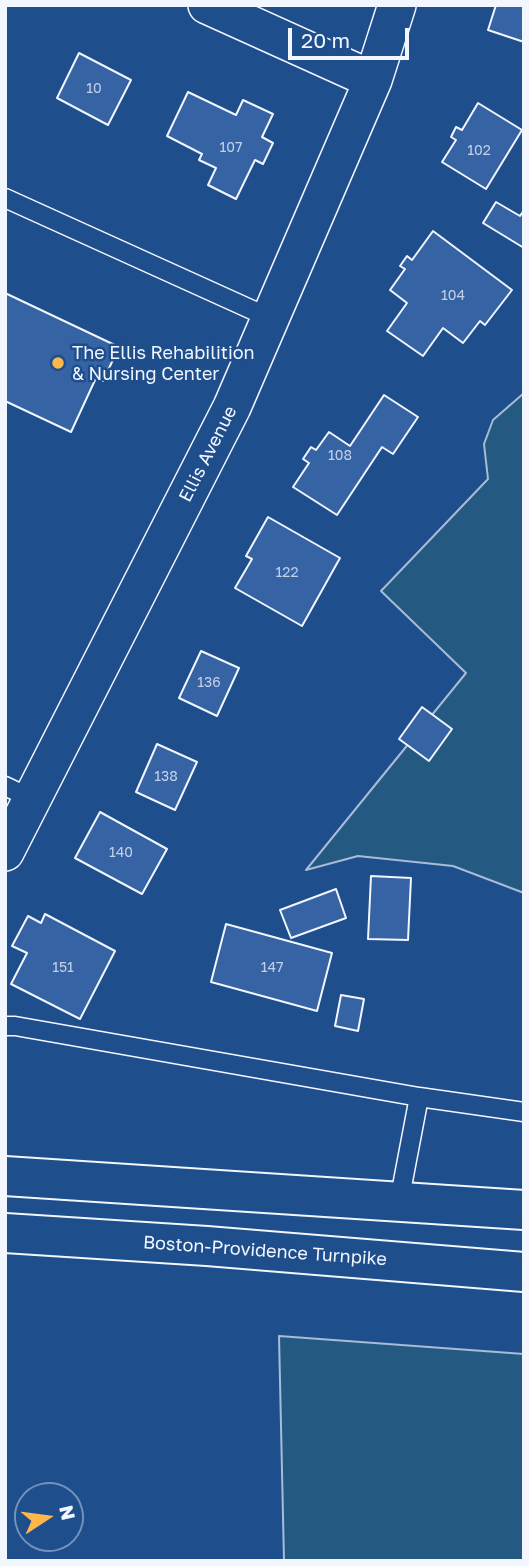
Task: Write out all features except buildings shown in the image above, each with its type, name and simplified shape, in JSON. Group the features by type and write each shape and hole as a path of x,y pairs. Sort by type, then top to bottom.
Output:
{"main road":[{"path":"13,1171 251,1191 524,1209"},
{"name":"Boston-Providence Turnpike","path":"5,1233 207,1246 524,1272"}],"street":[{"path":"207,5 373,80"},
{"name":"Ellis Avenue","path":"5,852 19,793 232,407 373,80 397,5"}],"lane":[{"path":"5,198 270,318"},
{"path":"5,1026 419,1097 524,1112"},
{"path":"399,1202 419,1097"}],"shaded area":[{"path":"524,393 524,893 453,866 358,856 306,870 466,673 381,591 488,479 484,444 493,420"},
{"path":"279,1336 524,1354 524,1561 284,1561"}],"place":[{"name":"The Ellis Rehabilition & Nursing Center","path":"58,363"}]}
